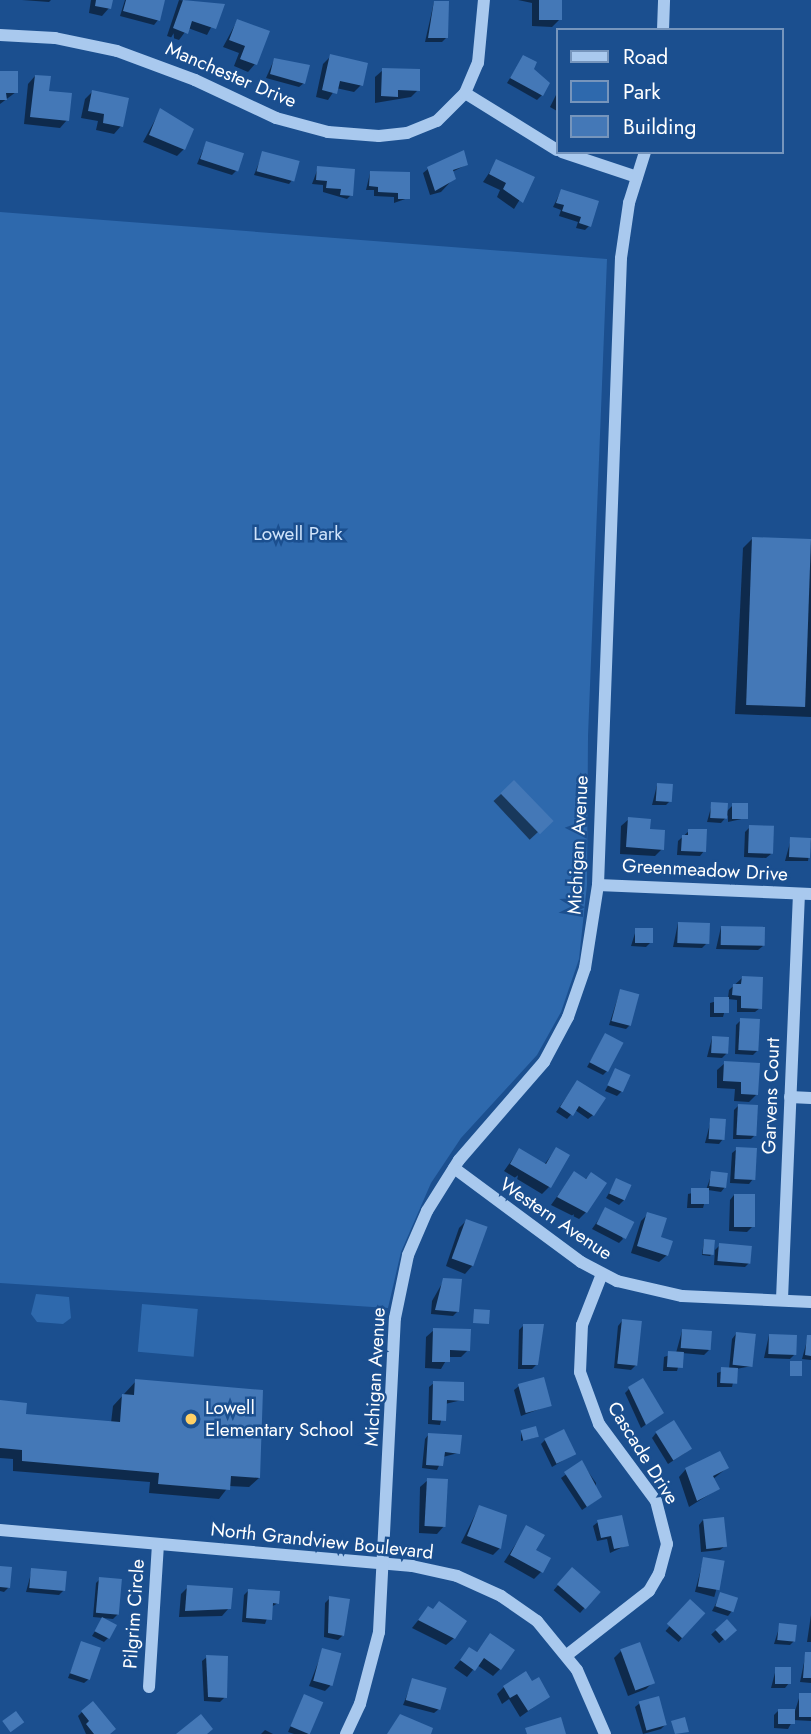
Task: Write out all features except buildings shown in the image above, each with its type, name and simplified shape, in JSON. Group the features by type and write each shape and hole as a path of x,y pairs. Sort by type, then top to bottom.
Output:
{"street":[{"name":"Manchester Drive","path":"0,35 55,38 117,51 195,80 275,118 328,132 407,133 437,121 465,93 478,63 484,0"},
{"path":"663,28 664,0"},
{"path":"465,93 556,149"},
{"path":"568,154 637,177"},
{"name":"Michigan Avenue","path":"346,1734 374,1657 384,1564 398,1300 417,1230 454,1168 534,1076 561,1032 585,968 598,885 621,258 637,177 644,154"},
{"name":"Greenmeadow Drive","path":"598,885 805,894"},
{"name":"Garvens Court","path":"782,1299 790,1097 805,894"},
{"path":"790,1097 811,1098"},
{"name":"Western Avenue","path":"454,1168 602,1274 665,1294 811,1301"},
{"name":"Cascade Drive","path":"568,1655 649,1591 667,1544 656,1501 599,1424 580,1372 582,1325 602,1274"},
{"name":"North Grandview Boulevard","path":"0,1530 384,1564 433,1570 477,1584 537,1621 568,1655 593,1698 606,1734"},
{"name":"Pilgrim Circle","path":"149,1687 158,1544"}],"green space":[{"name":"Lowell Park","path":"0,212 607,259 588,736 587,885 579,959 561,1012 537,1055 461,1138 431,1183 401,1252 388,1308 0,1283"},
{"path":"36,1294 69,1297 71,1318 63,1324 37,1322 31,1314"},
{"path":"142,1304 198,1309 194,1357 138,1352"}],"place":[{"name":"Lowell Elementary School","path":"191,1419"}]}
